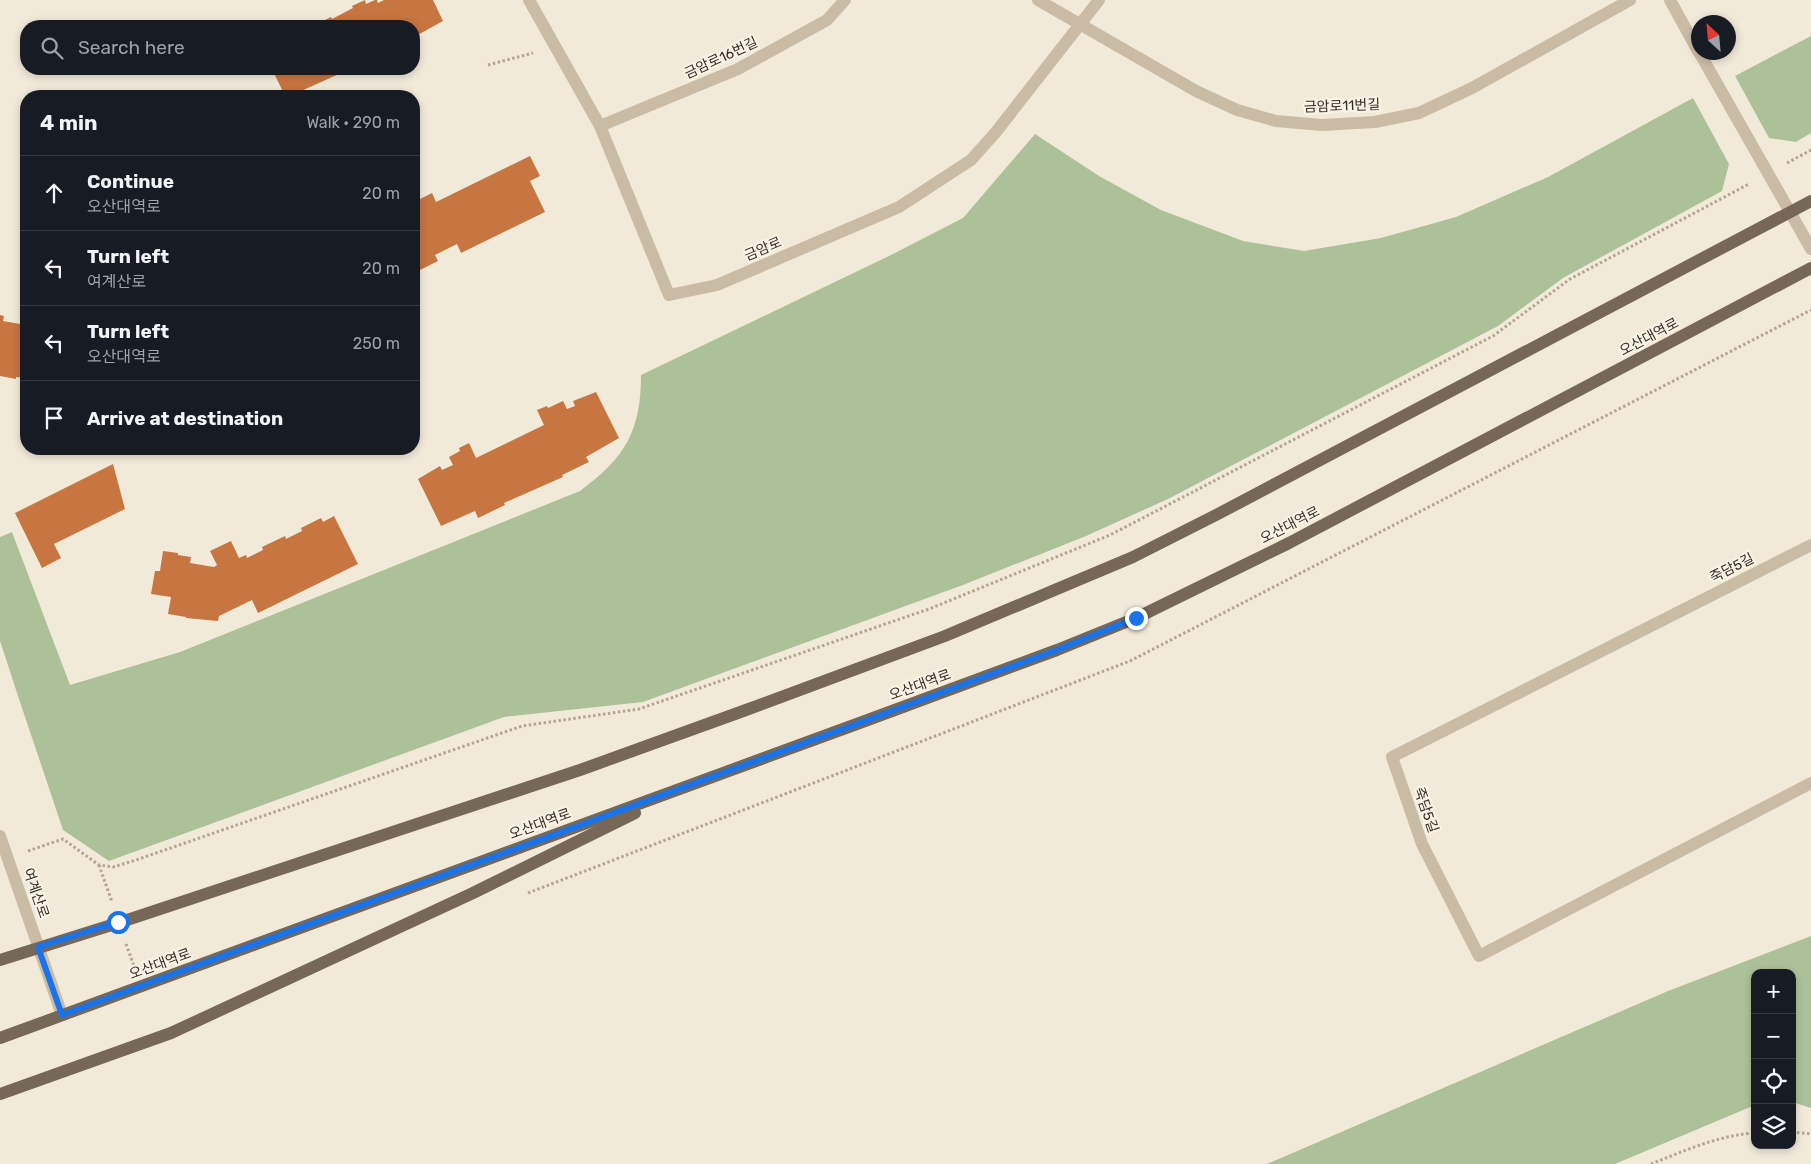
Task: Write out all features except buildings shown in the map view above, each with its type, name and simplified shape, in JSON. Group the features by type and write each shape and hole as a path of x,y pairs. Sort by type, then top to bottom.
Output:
{"main road":[{"path":"0,960 128,920 580,770 945,636 1124,561 1216,516 1811,201"},
{"name":"오산대역로","path":"0,1038 693,785 1057,650 1136,618 1289,543 1811,268"},
{"path":"0,1094 171,1033 473,893 693,785"}],"street":[{"name":"금암로","path":"529,0 600,126 669,295 717,285 899,207 971,160 996,132 1099,0"},
{"name":"금암로16번길","path":"600,126 738,69 826,20 845,0"},
{"name":"금암로11번길","path":"1038,0 1196,91 1237,110 1276,121 1322,125 1375,122 1419,113 1463,92 1630,0"},
{"path":"1670,0 1691,38"},
{"path":"1703,60 1811,249"},
{"name":"죽담5길","path":"1811,545 1392,757 1422,844 1479,956 1811,783"},
{"name":"여계산로","path":"0,836 62,1015"}],"path":[{"path":"488,65 555,47"},
{"path":"8,859 63,839 99,865 112,866 128,862 522,726 638,710 929,609 1110,535 1266,455 1493,336 1570,279 1811,150"},
{"path":"1796,1132 1811,1134"},
{"path":"1651,1164 1690,1149 1741,1134 1751,1133"}],"green space":[{"path":"1811,36 1811,133 1796,142 1769,138 1735,76"},
{"path":"1693,98 1729,164 1722,191 1563,278 1498,326 1168,499 1086,536 963,585 643,702 504,717 109,861 63,830 0,641 0,537 12,532 70,685 180,652 580,491 609,467 627,442 634,428 638,412 641,375 891,255 963,218 1035,134 1099,176 1161,210 1243,241 1304,251 1381,238 1456,217 1548,177"},
{"path":"1811,936 1811,1108 1796,1103 1796,969 1751,969 1751,1107 1615,1164 1267,1164 1668,991"}],"route":[{"path":"118,922 38,947 62,1015 865,721 1057,650 1136,618"}]}
